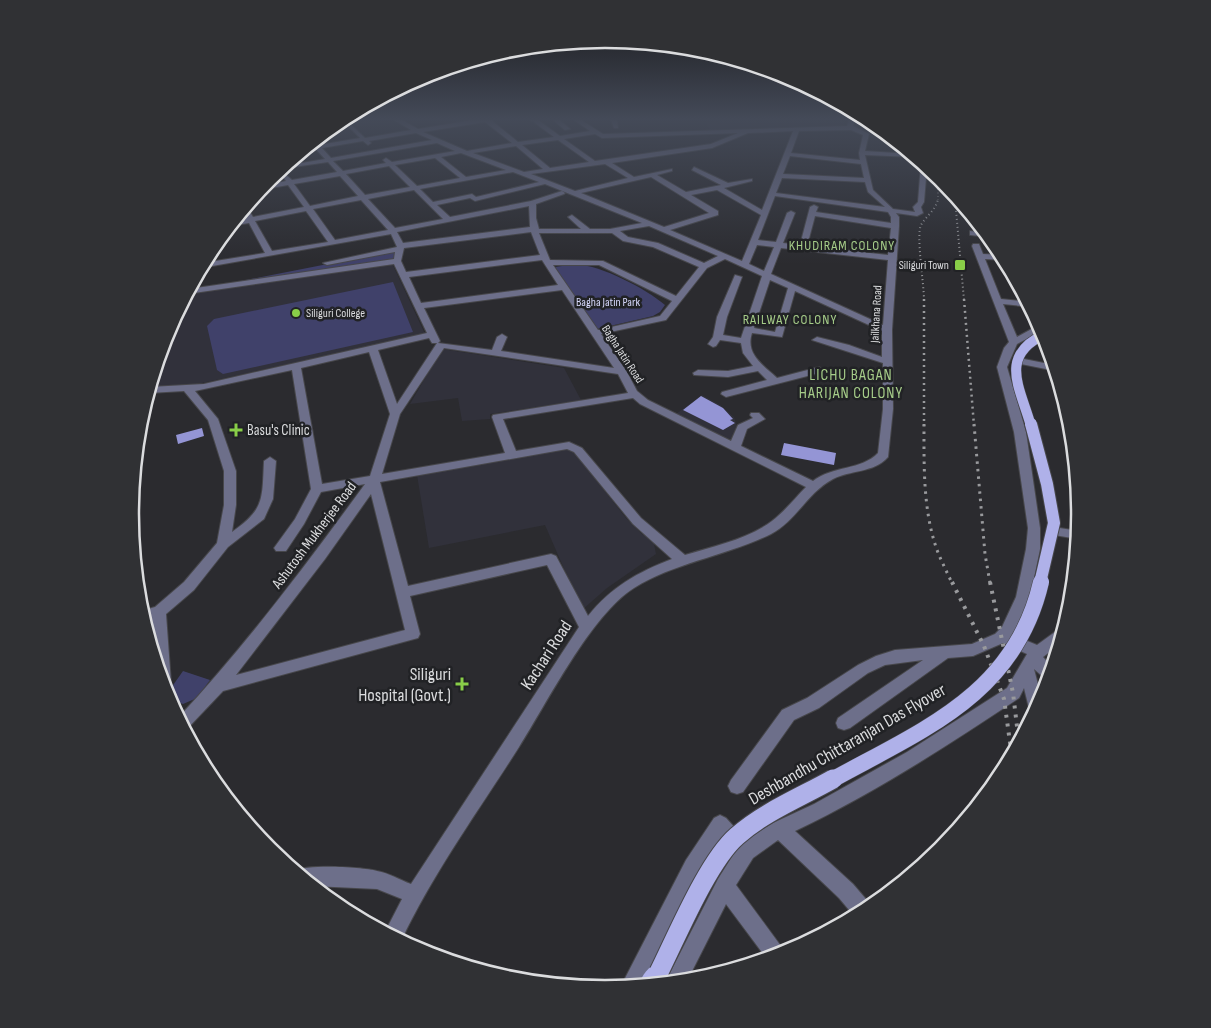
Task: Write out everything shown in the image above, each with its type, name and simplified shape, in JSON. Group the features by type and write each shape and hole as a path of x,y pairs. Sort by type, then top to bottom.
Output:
{"main road":[{"name":"Deshbandhu Chittaranjan Das Flyover","path":"662,977 716,862 736,836 761,819 936,722 974,695 989,681 1014,650 1031,618 1054,522 1052,502 1014,368 1022,350 1037,338"}],"street":[{"path":"337,168 393,231 401,248 397,261 437,340"},
{"path":"274,186 369,168"},
{"path":"394,168 447,219"},
{"path":"451,168 465,179"},
{"path":"511,168 725,256 887,330"},
{"path":"524,174 562,168"},
{"path":"616,168 632,178"},
{"path":"745,265 782,168"},
{"path":"864,168 871,193 893,212"},
{"path":"694,169 727,185"},
{"path":"242,222 308,207 516,170"},
{"path":"575,193 670,170"},
{"path":"772,194 911,215 919,214 916,206 921,202 923,173"},
{"path":"650,174 715,213 662,230"},
{"path":"285,175 333,243"},
{"path":"779,176 866,180"},
{"path":"683,194 750,180"},
{"path":"474,199 546,182"},
{"path":"717,187 764,214"},
{"path":"212,264 333,243 533,203 562,190"},
{"path":"432,204 472,196 488,211"},
{"path":"803,248 813,214 815,199"},
{"name":"Bagha Jatin Road","path":"533,203 535,230 545,260 622,372 635,395 644,402 813,486"},
{"name":"Jailkhana Road","path":"813,486 833,474 879,460 884,454 888,362 887,330 894,226 893,212"},
{"path":"774,381 747,353 745,341 767,275 791,213"},
{"path":"813,214 894,226"},
{"path":"248,215 270,254"},
{"path":"572,217 588,231"},
{"path":"207,289 212,284 401,248 535,230 614,231 649,224"},
{"path":"614,231 626,239 655,245 704,266"},
{"path":"973,233 979,234"},
{"path":"753,242 892,258"},
{"path":"976,246 1014,342"},
{"path":"595,333 659,320 667,314 704,266 725,256"},
{"path":"981,256 994,257"},
{"path":"403,275 545,260 600,263 678,300"},
{"path":"196,291 397,261"},
{"path":"738,277 722,317 716,341 745,341"},
{"path":"748,330 779,335 792,286"},
{"path":"419,306 563,287"},
{"path":"998,301 1022,304"},
{"path":"737,786 778,725 788,715 813,703 881,660 907,654 944,654 973,650 1002,636 1008,631 1023,597 1034,535 1020,432 1002,367 1008,348 1014,342 1034,331"},
{"path":"495,354 502,336"},
{"path":"156,390 188,389 373,348 437,340 495,354 622,372"},
{"name":"Ashutosh Mukherjee Road","path":"187,720 218,686 320,556 374,481 395,414 437,340"},
{"path":"817,340 846,347 888,362"},
{"path":"373,348 395,414"},
{"path":"1019,361 1048,366"},
{"path":"281,548 300,521 317,489 296,366"},
{"path":"698,373 728,374 760,368"},
{"path":"726,394 819,370"},
{"path":"188,389 213,419 230,471 230,505 223,544"},
{"path":"512,455 497,417 635,395"},
{"path":"735,447 742,427 760,419 755,415"},
{"path":"317,489 374,481 564,445 574,447 637,521 682,560"},
{"path":"150,614 159,612 189,586 223,544 255,520 264,510 270,461"},
{"path":"218,686 413,634 374,481"},
{"name":"Kachari Road","path":"396,930 415,895 587,628 614,597 627,586 682,560 768,530 785,519 801,497 813,486"},
{"path":"1053,531 1071,534"},
{"path":"402,593 551,559 587,628"},
{"path":"156,638 159,612"},
{"path":"1002,636 1045,671"},
{"path":"662,977 725,886 746,851 779,829 820,810 975,719 1013,693 1032,660 1054,641"},
{"path":"844,723 944,654"},
{"path":"1032,660 1035,694"},
{"path":"634,980 694,867 720,824 746,851"},
{"path":"779,829 846,891 859,906"},
{"path":"313,877 377,880 415,895"},
{"path":"725,886 771,950"}],"shaded area":[{"name":"Siliguri College","path":"392,263 425,334 193,385 157,387 175,335 195,292"},
{"path":"442,349 564,368 581,400 490,414 490,419 462,421 458,398 410,404"},
{"path":"702,395 720,405 734,417 738,429 733,442 676,414"},
{"path":"572,449 626,518 642,534 653,539 656,554 607,588 582,610 545,525 429,548 417,475"}],"green space":[{"path":"399,250 396,260 210,287"},
{"name":"Bagha Jatin Park","path":"576,264 610,273 646,292 665,305 660,312 653,316 597,329 555,267"},
{"path":"393,282 413,332 223,374 217,370 207,326 214,319"},
{"path":"183,671 210,680 197,698 183,704 179,703 172,686"}],"building":[{"path":"701,396 723,408 733,419 730,420 735,423 723,430 683,410"},
{"path":"202,428 204,436 178,444 176,435"},
{"path":"784,443 836,453 834,465 781,455"}],"railway":[{"path":"938,187 938,199"},
{"path":"924,300 920,231 921,225 938,199"},
{"path":"956,206 964,300"},
{"path":"964,299 974,426"},
{"path":"924,300 925,485 931,530 952,583"},
{"path":"974,424 985,554 990,583"},
{"path":"952,582 984,646 1004,699 1010,746"},
{"path":"990,582 1013,693 1018,732"}],"place":[{"name":"Siliguri Town","path":"960,265"},
{"name":"Siliguri College","path":"296,313"},
{"name":"Basu's Clinic","path":"236,430"},
{"name":"Siliguri Hospital (Govt.)","path":"462,684"}],"district":[{"name":"KHUDIRAM COLONY","path":"842,245"},
{"name":"RAILWAY COLONY","path":"790,319"},
{"name":"LICHU BAGAN HARIJAN COLONY","path":"851,383"}]}
